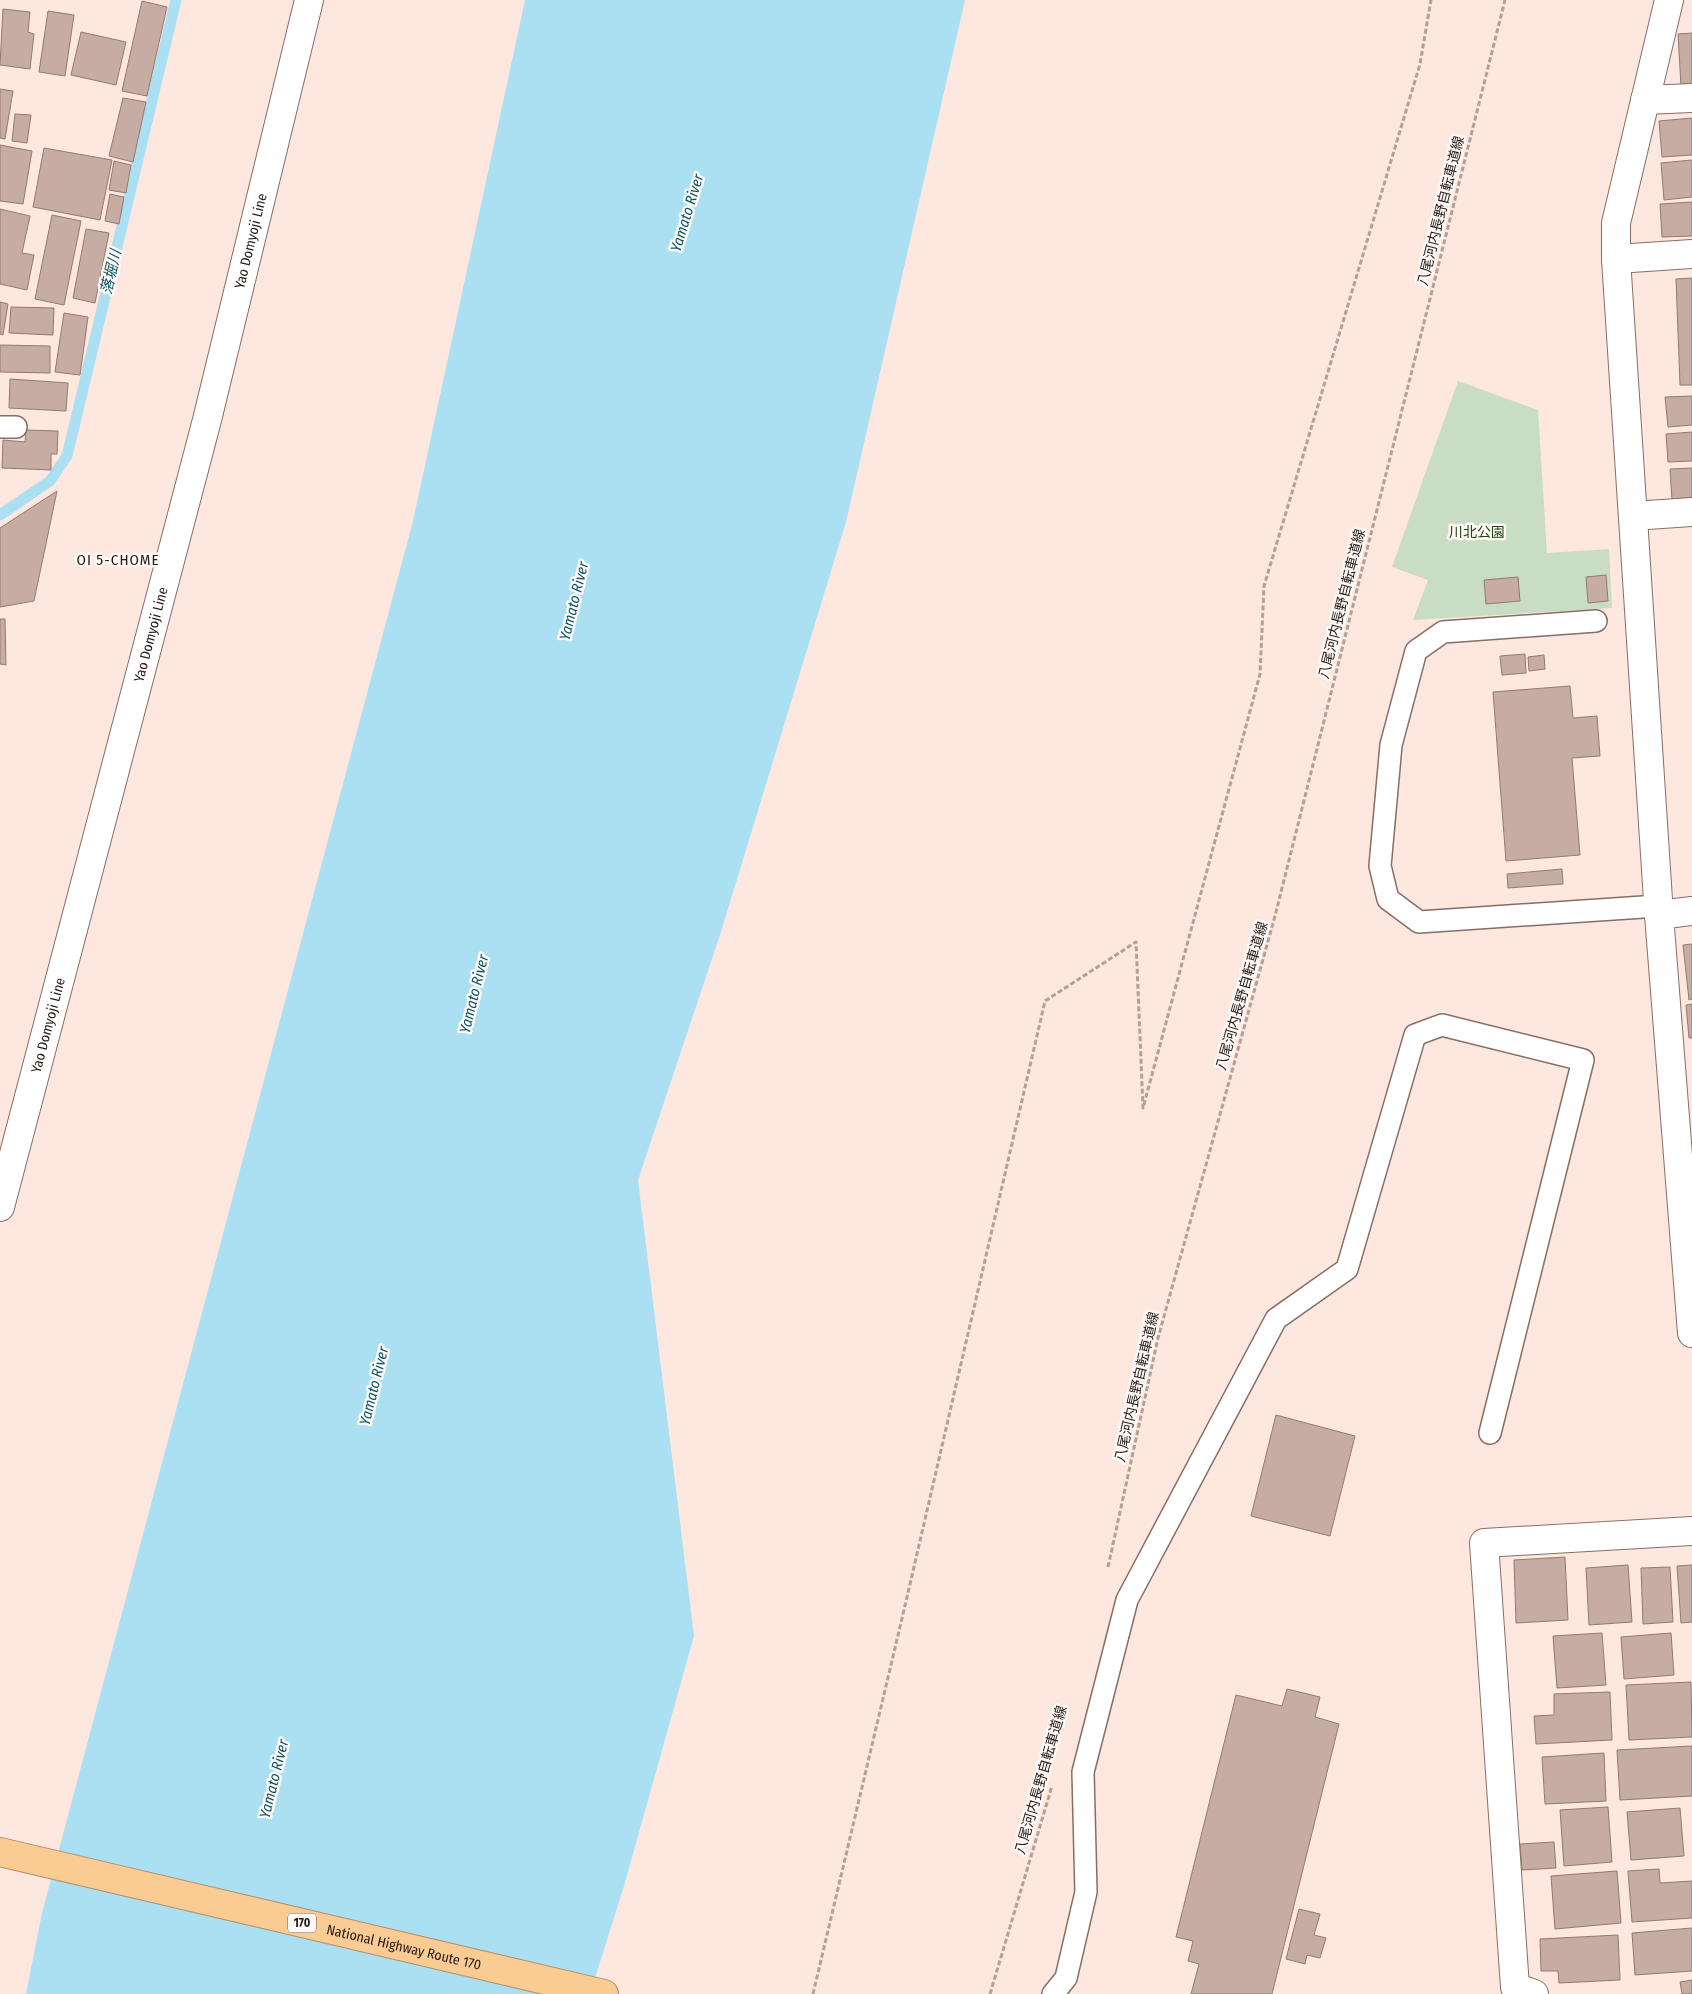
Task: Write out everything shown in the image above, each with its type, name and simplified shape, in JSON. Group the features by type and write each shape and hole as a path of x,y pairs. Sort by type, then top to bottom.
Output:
{"highway":[{"name":"National Highway Route 170","path":"0,1852 604,1994"}],"street":[{"name":"Yao Domyoji Line","path":"0,1207 207,420 309,0"},
{"path":"1669,0 1616,223 1616,260 1658,910 1687,1214 1692,1333"},
{"path":"1645,100 1692,98"},
{"path":"1616,260 1692,254"},
{"path":"1633,516 1692,512"},
{"path":"1658,910 1692,911"},
{"path":"1534,1994 1515,1987 1484,1543 1692,1531"}],"lane":[{"path":"1596,620 1443,632 1416,651 1391,745 1380,866 1388,900 1419,922 1658,910"},
{"path":"1053,1994 1066,1978 1086,1892 1083,1772 1127,1600 1276,1319 1347,1269 1415,1035 1442,1025 1583,1060 1490,1433"}],"path":[{"path":"813,1994 1045,1001 1136,942 1143,1108 1260,674 1264,586 1420,64 1431,0"},
{"name":"八尾河内長野自転車道線","path":"1107,1572 1158,1338 1275,916 1505,0"},
{"name":"八尾河内長野自転車道線","path":"990,1994 1052,1784"}],"green space":[{"name":"川北公園","path":"1458,381 1538,410 1547,553 1609,549 1612,608 1413,620 1428,580 1392,567"}],"water":[{"name":"Yamato River","path":"525,0 965,0 846,522 720,935 638,1180 694,1636 624,1886 590,1994 26,1994 42,1913 413,521"}],"building":[{"path":"142,1 167,7 147,96 122,91"},
{"path":"3,9 30,12 28,32 34,34 30,69 0,65"},
{"path":"48,11 74,15 65,76 39,72"},
{"path":"81,32 126,42 116,85 71,75"},
{"path":"1692,33 1692,85 1681,86 1678,34"},
{"path":"0,89 13,91 5,139 0,138"},
{"path":"123,98 146,102 133,162 109,156"},
{"path":"15,114 31,115 27,143 12,141"},
{"path":"1692,118 1692,155 1662,157 1659,121"},
{"path":"0,145 32,151 23,204 0,201"},
{"path":"44,148 112,160 100,220 33,207"},
{"path":"1692,160 1692,197 1664,200 1661,163"},
{"path":"114,161 131,165 126,193 109,190"},
{"path":"110,194 124,197 119,224 105,221"},
{"path":"1692,202 1692,236 1662,237 1660,204"},
{"path":"0,209 30,216 22,253 34,255 27,290 0,284"},
{"path":"52,215 81,221 64,305 35,299"},
{"path":"86,229 109,233 95,303 73,298"},
{"path":"1692,278 1692,385 1680,385 1676,279"},
{"path":"0,302 8,304 3,335 0,334"},
{"path":"11,307 54,308 53,335 9,333"},
{"path":"64,313 88,317 80,375 55,372"},
{"path":"0,345 50,346 50,373 0,372"},
{"path":"10,379 68,383 66,411 9,408"},
{"path":"1692,396 1692,425 1668,427 1665,397"},
{"path":"26,430 58,431 57,454 51,454 51,470 2,468 3,440 25,442"},
{"path":"1692,432 1692,461 1668,462 1666,434"},
{"path":"1692,468 1692,499 1672,500 1670,469"},
{"path":"57,491 34,601 0,607 0,528"},
{"path":"1606,575 1608,601 1588,603 1586,577"},
{"path":"1518,577 1520,601 1486,604 1484,580"},
{"path":"0,619 5,619 6,665 0,664"},
{"path":"1525,654 1526,673 1502,675 1500,656"},
{"path":"1544,655 1545,669 1529,671 1528,657"},
{"path":"1570,686 1573,718 1597,716 1600,756 1572,758 1580,855 1506,861 1493,692"},
{"path":"1562,869 1563,884 1508,888 1507,874"},
{"path":"1692,944 1692,999 1689,1000 1683,945"},
{"path":"1692,1004 1692,1038 1689,1038 1686,1005"},
{"path":"1276,1415 1355,1436 1330,1536 1251,1516"},
{"path":"1565,1557 1568,1620 1516,1623 1514,1560"},
{"path":"1628,1565 1632,1622 1589,1625 1586,1568"},
{"path":"1692,1565 1692,1622 1681,1623 1677,1566"},
{"path":"1670,1567 1673,1622 1643,1624 1641,1568"},
{"path":"1602,1633 1606,1685 1557,1688 1553,1636"},
{"path":"1671,1633 1674,1675 1624,1679 1621,1637"},
{"path":"1691,1682 1692,1737 1629,1740 1626,1685"},
{"path":"1287,1689 1320,1697 1315,1717 1339,1724 1272,1994 1191,1994 1199,1964 1188,1961 1193,1941 1176,1937 1236,1695 1282,1706"},
{"path":"1610,1692 1612,1740 1536,1744 1534,1716 1554,1715 1554,1694"},
{"path":"1692,1746 1692,1796 1620,1800 1617,1750"},
{"path":"1604,1753 1606,1801 1545,1804 1542,1757"},
{"path":"1608,1807 1612,1862 1564,1866 1560,1810"},
{"path":"1680,1808 1684,1856 1631,1860 1627,1812"},
{"path":"1554,1842 1556,1868 1522,1870 1520,1844"},
{"path":"1659,1869 1660,1883 1692,1881 1692,1918 1632,1922 1628,1871"},
{"path":"1617,1871 1621,1923 1555,1929 1551,1876"},
{"path":"1299,1909 1320,1914 1314,1935 1326,1938 1320,1958 1307,1955 1305,1964 1286,1959"},
{"path":"1692,1928 1692,1971 1635,1975 1632,1933"},
{"path":"1618,1935 1620,1980 1559,1983 1558,1971 1541,1971 1540,1939"},
{"path":"1692,1980 1692,1994 1682,1994 1680,1982"}],"waterway":[{"name":"落堀川","path":"0,515 50,481 67,456 176,0"}],"district":[{"name":"OI 5-CHOME","path":"118,560"}]}
